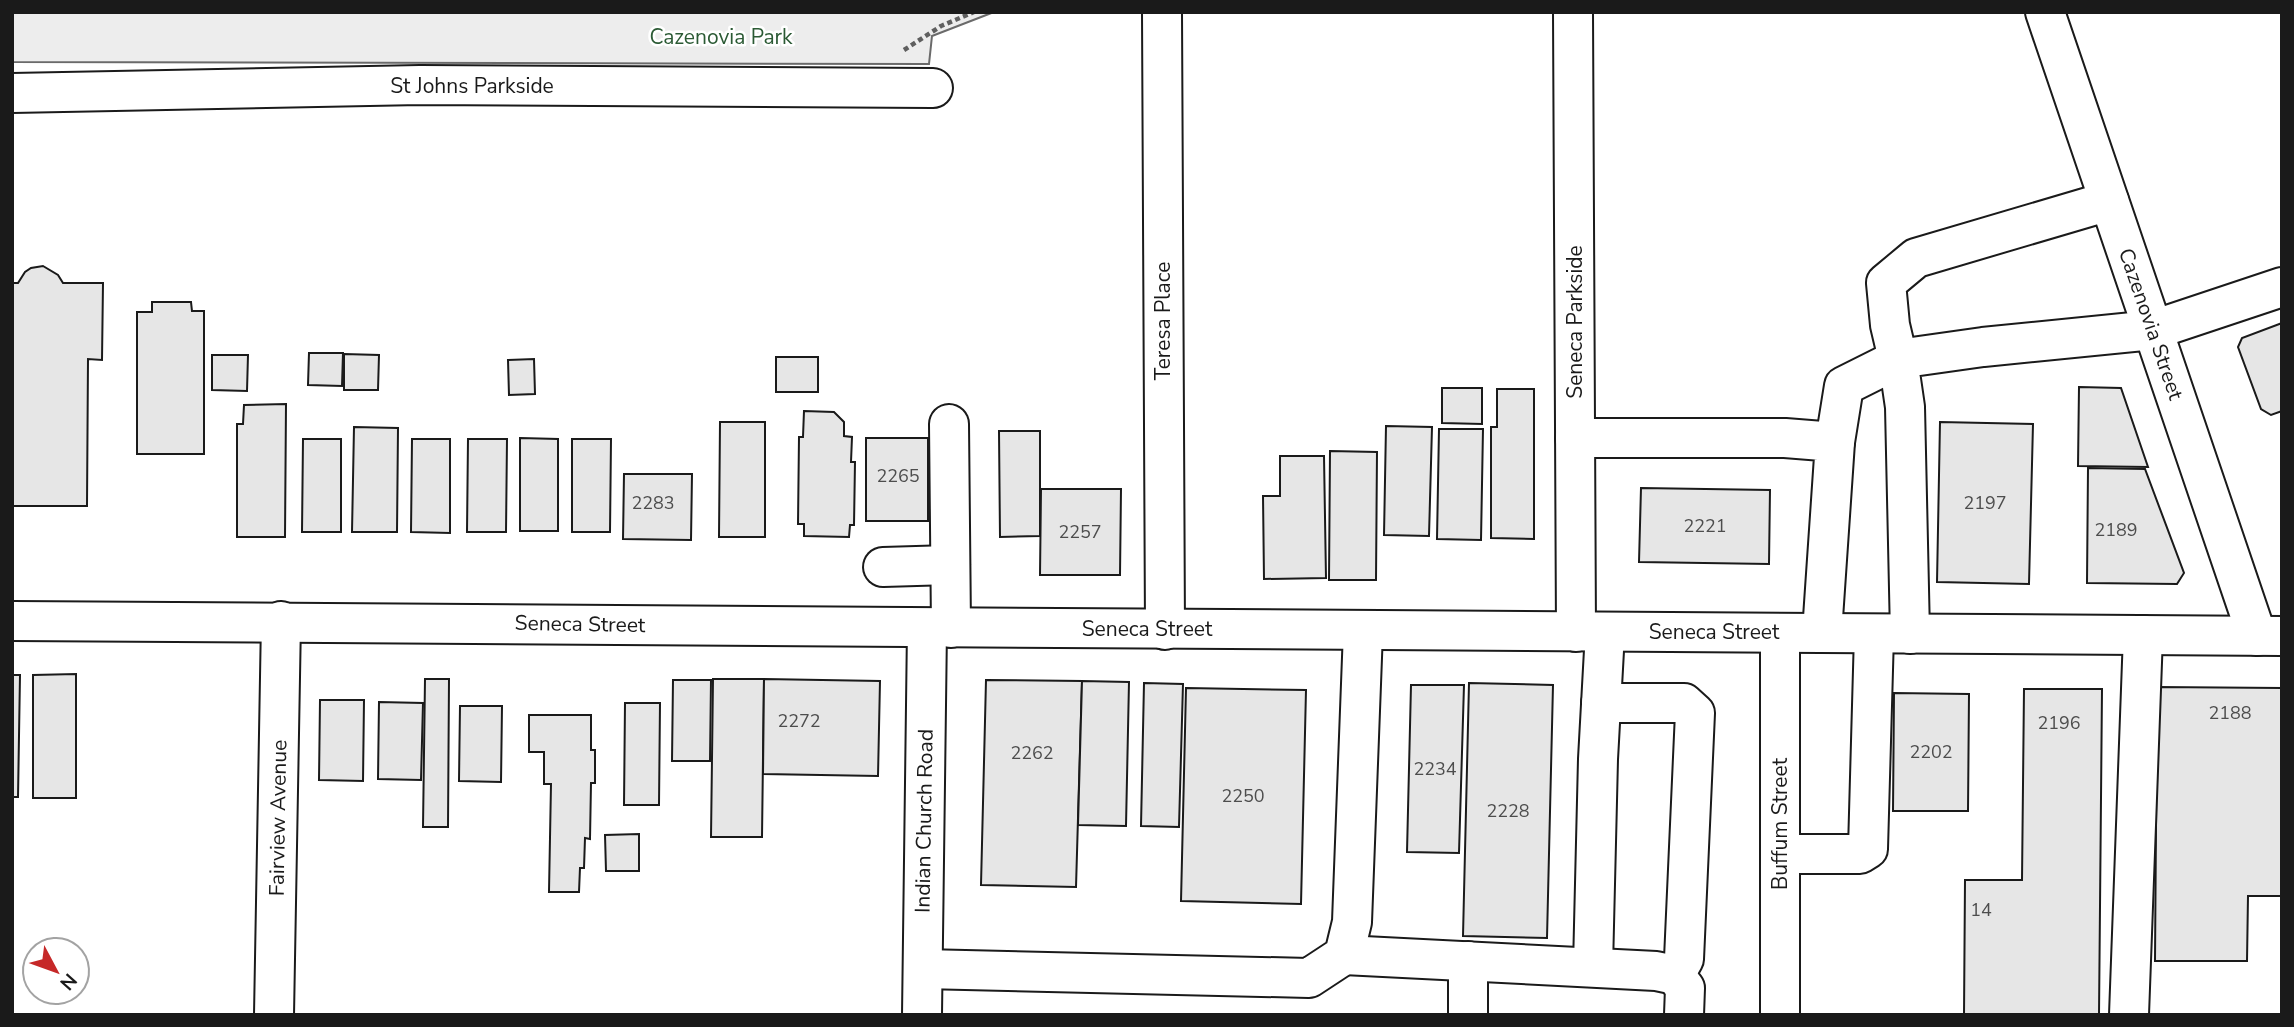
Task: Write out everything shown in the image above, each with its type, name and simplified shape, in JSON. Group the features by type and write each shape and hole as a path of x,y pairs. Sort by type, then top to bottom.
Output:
{"street":[{"name":"Teresa Place","path":"1162,12 1164,629"},
{"name":"Seneca Parkside","path":"1573,12 1575,438 1590,632 1601,703 1593,967"},
{"name":"Cazenovia Street","path":"2045,12 2153,330 2270,636"},
{"name":"St Johns Parkside","path":"12,93 420,85 933,88"},
{"path":"1780,854 1860,854 1868,849 1892,634 1905,407 1890,325 1886,283 1916,258 2109,201"},
{"path":"1822,633 1835,442 1844,386 1898,359 1983,346 2153,330 2282,288"},
{"name":"Indian Church Road","path":"922,1015 939,628 950,565 949,424"},
{"path":"1575,438 1785,438 1835,442"},
{"path":"883,567 950,565"},
{"name":"Seneca Street","path":"12,621 2270,636"},
{"name":"Fairview Avenue","path":"274,1015 281,621"},
{"path":"1345,955 1352,922 1363,631"},
{"name":"Buffum Street","path":"1780,633 1780,1015"},
{"path":"2129,1015 2143,635"},
{"path":"1601,703 1684,703 1695,713 1684,959 1675,975"},
{"path":"923,969 1309,978 1345,955 1593,967 1656,971 1675,975 1685,988 1684,1015"},
{"path":"1468,961 1468,1015"}],"path":[{"path":"865,87 900,53 941,26 974,12"}],"shaded area":[{"name":"Cazenovia Park","path":"12,12 994,12 932,36 929,64 12,62"}],"building":[{"path":"43,266 58,275 63,283 103,283 102,360 88,359 87,506 12,506 12,283 18,283 31,268"},
{"path":"152,302 191,302 192,311 204,311 204,454 137,454 137,312 152,312"},
{"path":"2282,323 2282,411 2271,415 2261,409 2238,347 2242,338"},
{"path":"309,353 343,353 342,386 308,385"},
{"path":"344,354 379,355 378,390 344,390"},
{"path":"212,355 248,355 247,391 212,390"},
{"path":"776,357 818,357 818,392 776,392"},
{"path":"534,359 535,394 509,395 508,360"},
{"path":"2079,387 2121,388 2148,467 2078,466"},
{"path":"1442,388 1482,388 1482,424 1442,423"},
{"path":"1497,389 1534,389 1534,539 1491,538 1491,427 1497,427"},
{"path":"286,404 285,537 237,537 237,424 243,424 244,405"},
{"path":"804,411 834,412 844,422 844,436 852,437 851,462 855,462 854,525 850,525 849,537 804,536 804,524 798,524 799,437 803,437"},
{"path":"720,422 765,422 765,537 719,537"},
{"path":"1940,422 2033,424 2029,584 1937,582"},
{"path":"1386,426 1432,427 1429,536 1384,535"},
{"path":"354,427 398,428 397,532 352,532"},
{"path":"1439,429 1483,429 1481,540 1437,539"},
{"path":"999,431 1040,431 1040,536 1000,537"},
{"path":"520,438 558,439 558,531 520,531"},
{"path":"866,438 928,438 928,521 866,521"},
{"path":"303,439 341,439 341,532 302,532"},
{"path":"412,439 450,439 450,533 411,532"},
{"path":"468,439 507,439 506,532 467,532"},
{"path":"572,439 611,439 610,532 572,532"},
{"path":"1330,451 1377,452 1376,580 1329,580"},
{"path":"1280,456 1324,456 1326,578 1264,579 1263,496 1280,496"},
{"path":"2088,468 2145,469 2184,573 2177,584 2087,583"},
{"path":"624,474 692,474 691,540 623,539"},
{"path":"1641,488 1770,490 1769,564 1639,562"},
{"path":"1041,489 1121,489 1120,575 1040,575"},
{"path":"76,674 76,798 33,798 33,675"},
{"path":"12,675 20,675 18,797 12,797"},
{"path":"425,679 449,679 448,827 423,827"},
{"path":"713,679 764,679 762,837 711,837"},
{"path":"764,679 880,681 878,776 763,774"},
{"path":"673,680 711,680 710,761 672,761"},
{"path":"986,680 1082,681 1076,887 981,885"},
{"path":"1082,681 1129,682 1126,826 1078,825"},
{"path":"1144,683 1183,684 1179,827 1141,826"},
{"path":"1469,683 1553,685 1547,938 1463,936"},
{"path":"1411,685 1464,685 1459,853 1407,852"},
{"path":"2157,687 2282,688 2282,896 2248,896 2247,961 2155,961"},
{"path":"1186,688 1306,690 1301,904 1181,901"},
{"path":"2024,689 2102,689 2099,1015 1964,1015 1965,880 2022,880"},
{"path":"1894,693 1969,694 1968,811 1893,811"},
{"path":"320,700 364,700 363,781 319,780"},
{"path":"379,702 423,703 421,780 378,779"},
{"path":"625,703 660,703 659,805 624,805"},
{"path":"460,706 502,706 501,782 459,781"},
{"path":"529,715 591,715 595,783 591,783 590,839 585,838 584,868 580,868 579,892 549,892 551,784 544,784 544,752 529,752"},
{"path":"639,834 639,871 606,871 605,835"}]}
